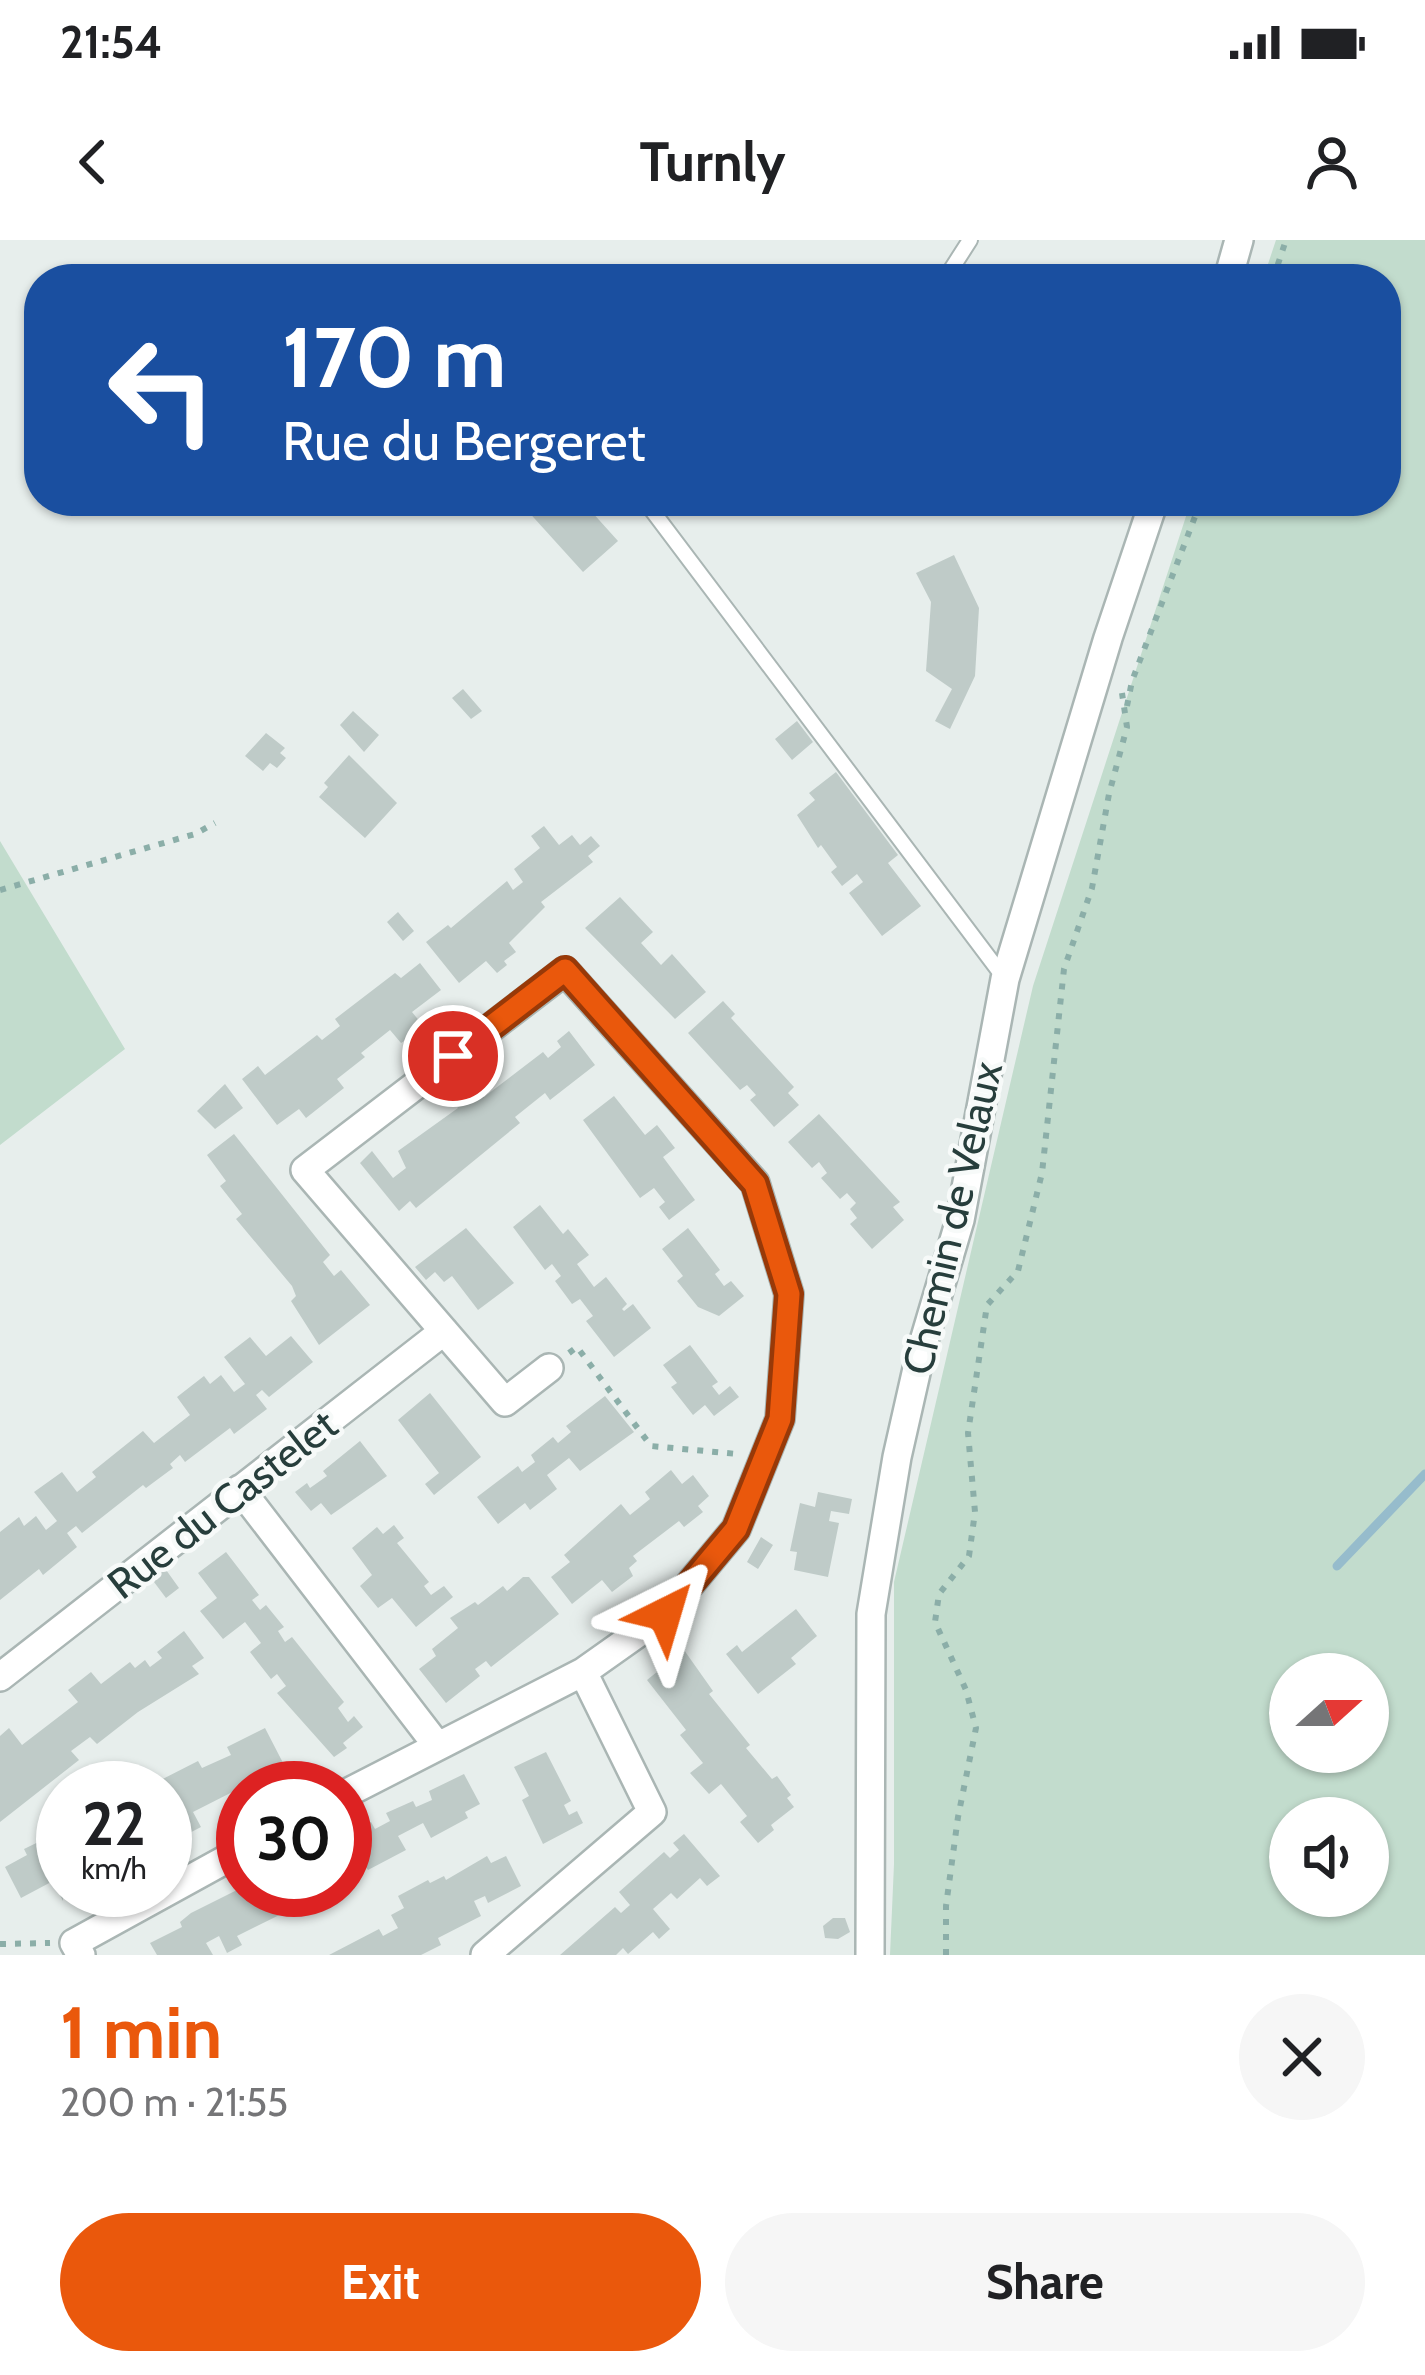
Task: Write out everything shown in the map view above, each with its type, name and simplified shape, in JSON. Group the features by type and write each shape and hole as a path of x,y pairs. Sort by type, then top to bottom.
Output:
{"street":[{"name":"Chemin de Velaux","path":"870,1955 871,1614 897,1457 921,1351 960,1220 1005,979 1149,516"},
{"path":"372,1779 583,1672 665,1614 736,1529 780,1419 789,1294 755,1184 565,970 304,1170 506,1402 549,1368"},
{"name":"Rue du Castelet","path":"0,1677 444,1330"},
{"path":"240,1489 436,1744"},
{"path":"485,1955 652,1812 583,1672"},
{"path":"78,1949 216,1866"}],"lane":[{"path":"656,516 1005,979"}],"path":[{"path":"1125,716 1132,681 1195,516"},
{"path":"946,1955 946,1906 976,1728 966,1690 935,1622 939,1594 969,1556 975,1512 968,1433 987,1306 1018,1270 1042,1173 1064,969 1092,888 1108,794 1126,727 1121,686"},
{"path":"0,890 194,834 215,823"},
{"path":"549,1368 578,1347 651,1446 765,1457"},
{"path":"0,1944 78,1949"}],"green space":[{"path":"1276,240 1425,240 1425,1955 890,1955 894,1582 1033,986 1186,516 1401,516 1401,264 1268,264"},
{"path":"0,841 125,1049 0,1145"}],"building":[{"path":"532,516 596,516 618,541 583,572"},
{"path":"954,555 979,608 975,676 950,729 935,721 952,689 926,671 931,602 916,573"},
{"path":"463,689 482,711 471,719 452,698"},
{"path":"353,711 379,735 364,752 340,725"},
{"path":"797,721 813,742 792,760 775,739"},
{"path":"266,733 285,748 280,753 286,758 277,768 270,763 263,771 245,756"},
{"path":"349,755 397,803 365,838 319,797 328,787 324,783"},
{"path":"836,772 898,855 888,863 921,906 882,936 849,893 863,882 857,874 842,886 831,872 837,867 797,815 815,800 809,793"},
{"path":"544,826 559,845 572,835 580,845 591,836 600,846 588,856 593,862 541,902 545,907 509,943 516,952 504,961 507,965 497,973 486,961 459,983 426,942 448,925 451,928 507,881 513,890 523,882 514,869 540,848 531,836"},
{"path":"620,897 653,932 641,943 661,965 672,954 706,992 675,1019 585,928"},
{"path":"398,912 414,931 403,941 387,922"},
{"path":"420,963 441,990 412,1012 438,1044 425,1053 412,1036 401,1043 390,1030 337,1079 344,1088 306,1118 299,1109 277,1125 242,1079 258,1066 265,1075 317,1035 322,1040 340,1026 335,1019 395,973 401,978"},
{"path":"723,1001 735,1014 731,1018 794,1087 788,1093 799,1105 774,1127 750,1100 756,1095 747,1085 740,1090 688,1033"},
{"path":"569,1031 595,1065 550,1100 545,1093 515,1117 520,1123 416,1208 410,1201 399,1211 360,1163 372,1151 393,1178 406,1168 398,1151 458,1108 453,1100 474,1084 484,1097 543,1052 548,1058"},
{"path":"225,1084 243,1108 215,1129 197,1111"},
{"path":"614,1096 645,1135 657,1125 675,1148 663,1157 695,1200 669,1220 659,1207 665,1202 654,1188 640,1198 583,1120"},
{"path":"819,1114 900,1202 893,1207 904,1220 872,1249 850,1224 857,1218 850,1209 856,1203 847,1193 840,1199 821,1178 827,1173 819,1162 812,1168 788,1142"},
{"path":"234,1134 330,1255 323,1262 334,1276 341,1270 370,1305 319,1345 291,1301 296,1296 292,1286 236,1219 242,1214 220,1186 226,1181 207,1155"},
{"path":"540,1205 563,1234 568,1229 589,1255 577,1264 594,1287 606,1277 627,1304 622,1309 633,1304 651,1328 614,1357 586,1321 593,1316 580,1299 572,1304 555,1281 561,1276 552,1264 545,1270 513,1227"},
{"path":"466,1228 514,1283 478,1310 452,1276 444,1282 435,1272 426,1280 415,1267"},
{"path":"688,1228 720,1270 715,1274 724,1286 731,1281 744,1296 719,1316 698,1307 677,1281 683,1276 662,1249"},
{"path":"291,1336 313,1362 269,1397 262,1390 256,1395 267,1409 234,1434 230,1428 185,1462 180,1455 170,1464 173,1468 146,1488 143,1485 82,1533 76,1526 67,1533 77,1547 43,1575 39,1569 0,1600 0,1532 19,1517 24,1526 36,1516 46,1530 57,1521 34,1492 62,1472 77,1492 96,1477 92,1472 143,1431 154,1443 190,1415 177,1397 204,1376 210,1384 221,1375 234,1392 245,1384 224,1357 250,1337 266,1356"},
{"path":"690,1345 718,1382 712,1386 719,1395 730,1386 739,1397 714,1416 705,1405 693,1415 671,1387 677,1383 663,1365"},
{"path":"430,1393 481,1457 434,1495 425,1484 439,1473 398,1420"},
{"path":"605,1396 634,1432 580,1471 569,1458 547,1475 557,1489 530,1510 525,1503 498,1524 477,1497 518,1466 522,1472 535,1462 531,1455 553,1437 558,1443 571,1432 566,1426"},
{"path":"360,1441 387,1476 331,1515 321,1503 311,1511 295,1492 327,1476 323,1471"},
{"path":"671,1470 682,1484 693,1475 709,1496 698,1506 703,1512 684,1527 679,1521 633,1556 637,1561 629,1568 633,1576 612,1592 602,1580 572,1604 551,1577 570,1562 564,1555 621,1504 630,1515 650,1499 645,1492"},
{"path":"818,1492 852,1499 849,1514 831,1511 829,1521 839,1523 828,1577 794,1570 797,1552 790,1551 800,1503 815,1507"},
{"path":"394,1525 404,1538 397,1543 429,1582 424,1586 431,1595 444,1586 453,1597 416,1627 392,1598 378,1608 360,1586 372,1575 352,1548 377,1527 383,1534"},
{"path":"761,1537 773,1545 758,1569 747,1562"},
{"path":"226,1552 259,1595 252,1600 260,1610 266,1605 284,1627 278,1631 285,1642 292,1637 344,1702 338,1708 348,1722 354,1716 363,1727 334,1757 277,1693 286,1686 277,1674 271,1679 250,1652 261,1643 245,1622 223,1639 200,1611 217,1598 198,1573"},
{"path":"164,1567 179,1588 166,1598 151,1578"},
{"path":"529,1577 559,1614 491,1667 486,1661 475,1669 480,1676 446,1703 419,1669 436,1656 432,1649 458,1628 450,1618 503,1586 507,1591"},
{"path":"796,1609 817,1636 791,1658 796,1664 758,1694 726,1654 737,1645 742,1652"},
{"path":"184,1631 204,1658 192,1666 199,1674 97,1744 90,1737 71,1751 78,1761 36,1761 36,1794 0,1822 0,1736 9,1728 22,1745 78,1702 68,1690 91,1672 101,1684 130,1662 135,1668 145,1660 150,1667 162,1658 157,1652"},
{"path":"684,1650 713,1691 709,1694 750,1745 746,1748 791,1795 787,1798 794,1807 758,1843 740,1822 747,1816 721,1784 709,1794 690,1773 703,1763 680,1735 686,1730 647,1680"},
{"path":"265,1728 282,1761 218,1761 231,1755 227,1747"},
{"path":"546,1752 571,1801 564,1805 569,1815 577,1811 583,1823 543,1844 522,1800 529,1796 514,1767"},
{"path":"198,1761 202,1768 216,1762 216,1800 193,1812 201,1827 192,1832 192,1764"},
{"path":"464,1774 480,1804 465,1812 468,1818 431,1838 423,1823 398,1836 406,1850 372,1868 372,1824 375,1829 390,1821 386,1813 413,1801 416,1807 432,1800 429,1791"},
{"path":"684,1834 720,1876 707,1886 700,1878 677,1899 671,1893 653,1909 670,1929 659,1939 653,1932 628,1954 623,1948 616,1955 560,1955 615,1907 621,1913 630,1905 619,1892 664,1852 670,1858 679,1850 673,1843"},
{"path":"36,1843 36,1890 21,1898 5,1867 27,1855 24,1849"},
{"path":"487,1856 491,1863 506,1856 521,1886 488,1903 485,1896 474,1901 481,1916 438,1938 441,1945 421,1955 329,1955 379,1929 383,1936 398,1928 391,1915 404,1908 398,1896 428,1880 444,1876 446,1880"},
{"path":"216,1900 216,1917 275,1917 237,1936 242,1945 227,1953 219,1936 206,1943 213,1955 157,1955 150,1943 182,1927 180,1922"},
{"path":"833,1918 845,1918 850,1932 838,1939 825,1938 823,1926"}],"waterway":[{"path":"1337,1566 1425,1474"}],"route":[{"path":"453,1056 565,970 755,1184 789,1294 780,1419 736,1529 665,1614"}]}
